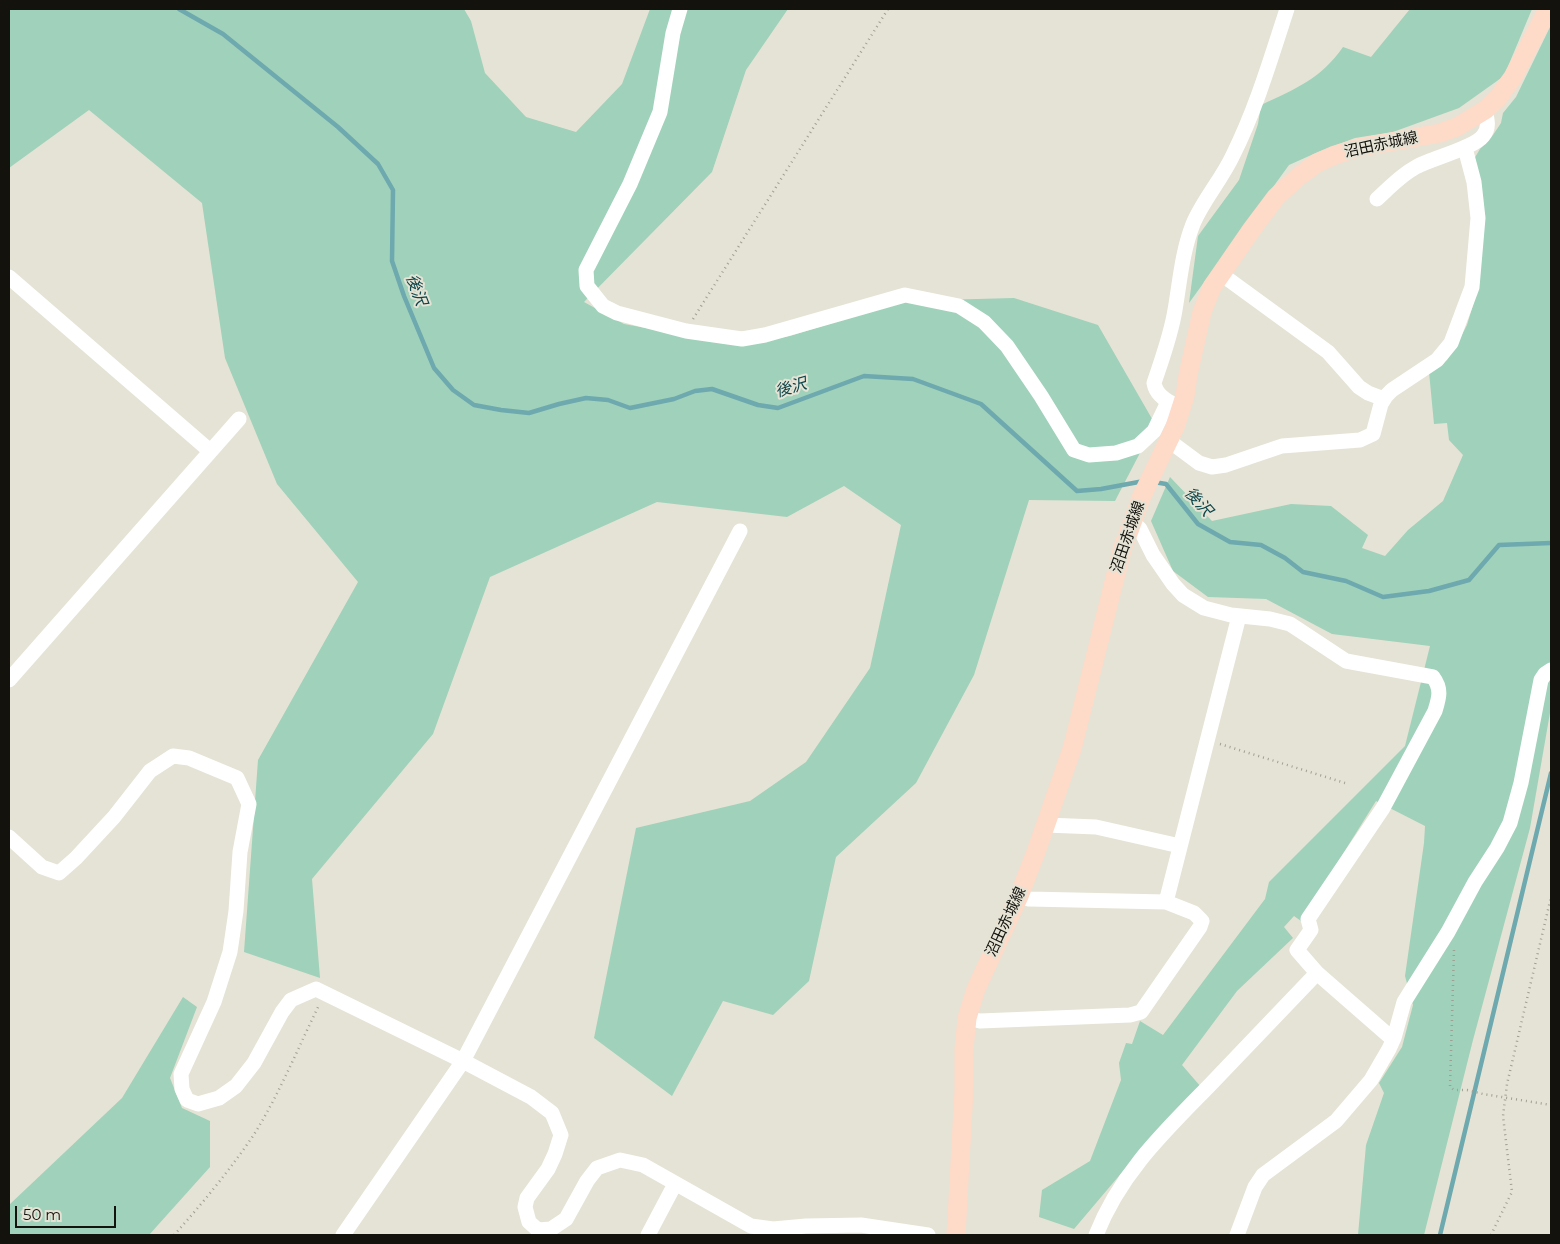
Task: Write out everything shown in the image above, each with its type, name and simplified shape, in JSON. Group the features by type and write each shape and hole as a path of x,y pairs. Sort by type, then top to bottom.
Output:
{"main road":[{"name":"沼田赤城線","path":"956,1235 967,1018 986,964 1019,896 1072,749 1122,550 1141,498 1175,427 1175,405 1202,312 1212,287 1276,197 1317,163 1357,148 1440,133 1457,127 1485,110 1498,98 1514,77 1548,9"}],"street":[{"path":"680,9 673,33 660,112 630,184 586,270 586,286 603,306 617,313 686,330 742,339 765,335 905,295 959,306 984,322 1007,346 1074,450 1089,455 1116,454 1138,446 1154,432 1175,405 1158,394 1154,383 1175,312 1184,254 1199,211 1240,141 1287,9"},
{"path":"1377,199 1417,166 1465,148 1483,137 1488,123 1485,110"},
{"path":"1164,449 1206,466 1226,465 1282,446 1360,440 1373,434 1384,399 1392,390 1437,360 1452,343 1472,287 1478,218 1474,182 1465,148"},
{"path":"1221,274 1328,352 1359,387 1368,393 1384,399"},
{"path":"9,277 210,451"},
{"path":"9,680 239,419"},
{"path":"1132,521 1140,529 1163,570 1183,594 1204,608 1290,624 1346,661 1433,678 1438,683 1440,695 1435,711 1383,808 1308,918 1311,930 1297,950 1317,973 1388,1035 1394,1038"},
{"path":"343,1235 463,1061 740,531"},
{"path":"1166,902 1239,616"},
{"path":"1238,1235 1255,1187 1264,1175 1336,1121 1371,1080 1394,1038 1404,1002 1443,940 1510,823 1522,783 1541,680 1551,670"},
{"path":"9,837 42,867 59,873 76,858 114,817 150,771 172,756 189,758 237,778 249,804 240,852 236,911 230,952 214,1002 181,1074 182,1090 188,1100 198,1104 219,1098 236,1086 254,1063 282,1012 291,1000 316,989 463,1061 531,1097 552,1113 561,1135 548,1169 527,1198 525,1207 529,1222 538,1230 551,1229 566,1219 587,1181 597,1168 620,1160 643,1165 751,1226 773,1229 806,1226 847,1230 861,1226 928,1235"},
{"path":"1046,825 1096,827 1180,846"},
{"path":"967,1018 980,1021 1130,1015 1141,1012 1200,927 1202,921 1194,913 1166,902 1029,899 1019,896"},
{"path":"1096,1235 1116,1192 1160,1136 1317,973"},
{"path":"648,1235 675,1184"}],"path":[{"path":"686,330 888,9"},
{"path":"1207,741 1345,782"},
{"path":"1491,1235 1512,1192 1503,1116 1505,1097 1551,899"},
{"path":"1454,950 1450,1087 1454,1090 1467,1090 1551,1105"},
{"path":"174,1235 209,1195 253,1135 273,1099 325,993"}],"green space":[{"path":"9,9 464,9 471,21 485,73 526,117 576,132 622,84 650,9 788,9 746,70 712,172 584,302 624,324 739,345 790,336 903,301 1014,298 1098,325 1155,424 1115,501 1029,500 974,675 916,783 836,857 809,981 773,1015 723,1001 672,1096 594,1038 636,828 750,801 806,762 870,668 901,525 844,486 787,517 657,502 490,577 433,734 312,879 320,978 244,952 258,760 358,582 277,484 225,358 202,203 89,110 9,168"},
{"path":"1410,9 1532,9 1504,76 1459,108 1393,132 1355,138 1289,165 1189,303 1198,236 1239,180 1258,124 1261,105 1296,88 1316,75 1335,58 1343,47 1371,57"},
{"path":"1551,25 1551,707 1530,828 1473,1040 1424,1235 1358,1235 1366,1145 1384,1093 1379,1083 1402,1047 1413,1005 1405,976 1425,826 1376,801 1301,921 1294,916 1284,927 1293,938 1237,991 1182,1065 1201,1087 1162,1125 1074,1229 1039,1217 1042,1190 1090,1161 1121,1080 1119,1063 1126,1043 1132,1044 1140,1021 1163,1035 1265,899 1269,882 1405,746 1430,646 1332,634 1266,599 1208,597 1173,571 1151,521 1170,477 1212,521 1291,504 1331,506 1368,535 1362,548 1385,556 1408,530 1443,501 1463,455 1449,440 1447,423 1434,424 1429,372 1447,360 1455,348 1467,325 1476,295 1474,159 1480,149 1493,135 1501,123 1503,113 1516,97"},
{"path":"183,997 197,1007 170,1078 182,1108 210,1121 210,1167 149,1235 9,1235 9,1205 122,1098"}],"waterway":[{"name":"後沢","path":"179,9 223,34 338,127 378,164 393,190 392,261 404,296 434,368 453,390 474,405 529,413 586,398 608,400 630,408 674,399 695,391 712,389 758,405 778,408 864,376 913,379 981,404 1077,491 1101,489 1144,481"},
{"name":"後沢","path":"1154,482 1166,484 1198,524 1230,542 1261,545 1285,558 1303,572 1346,581 1383,597 1429,591 1469,580 1499,545 1551,543"},
{"path":"1440,1235 1551,773"}]}
